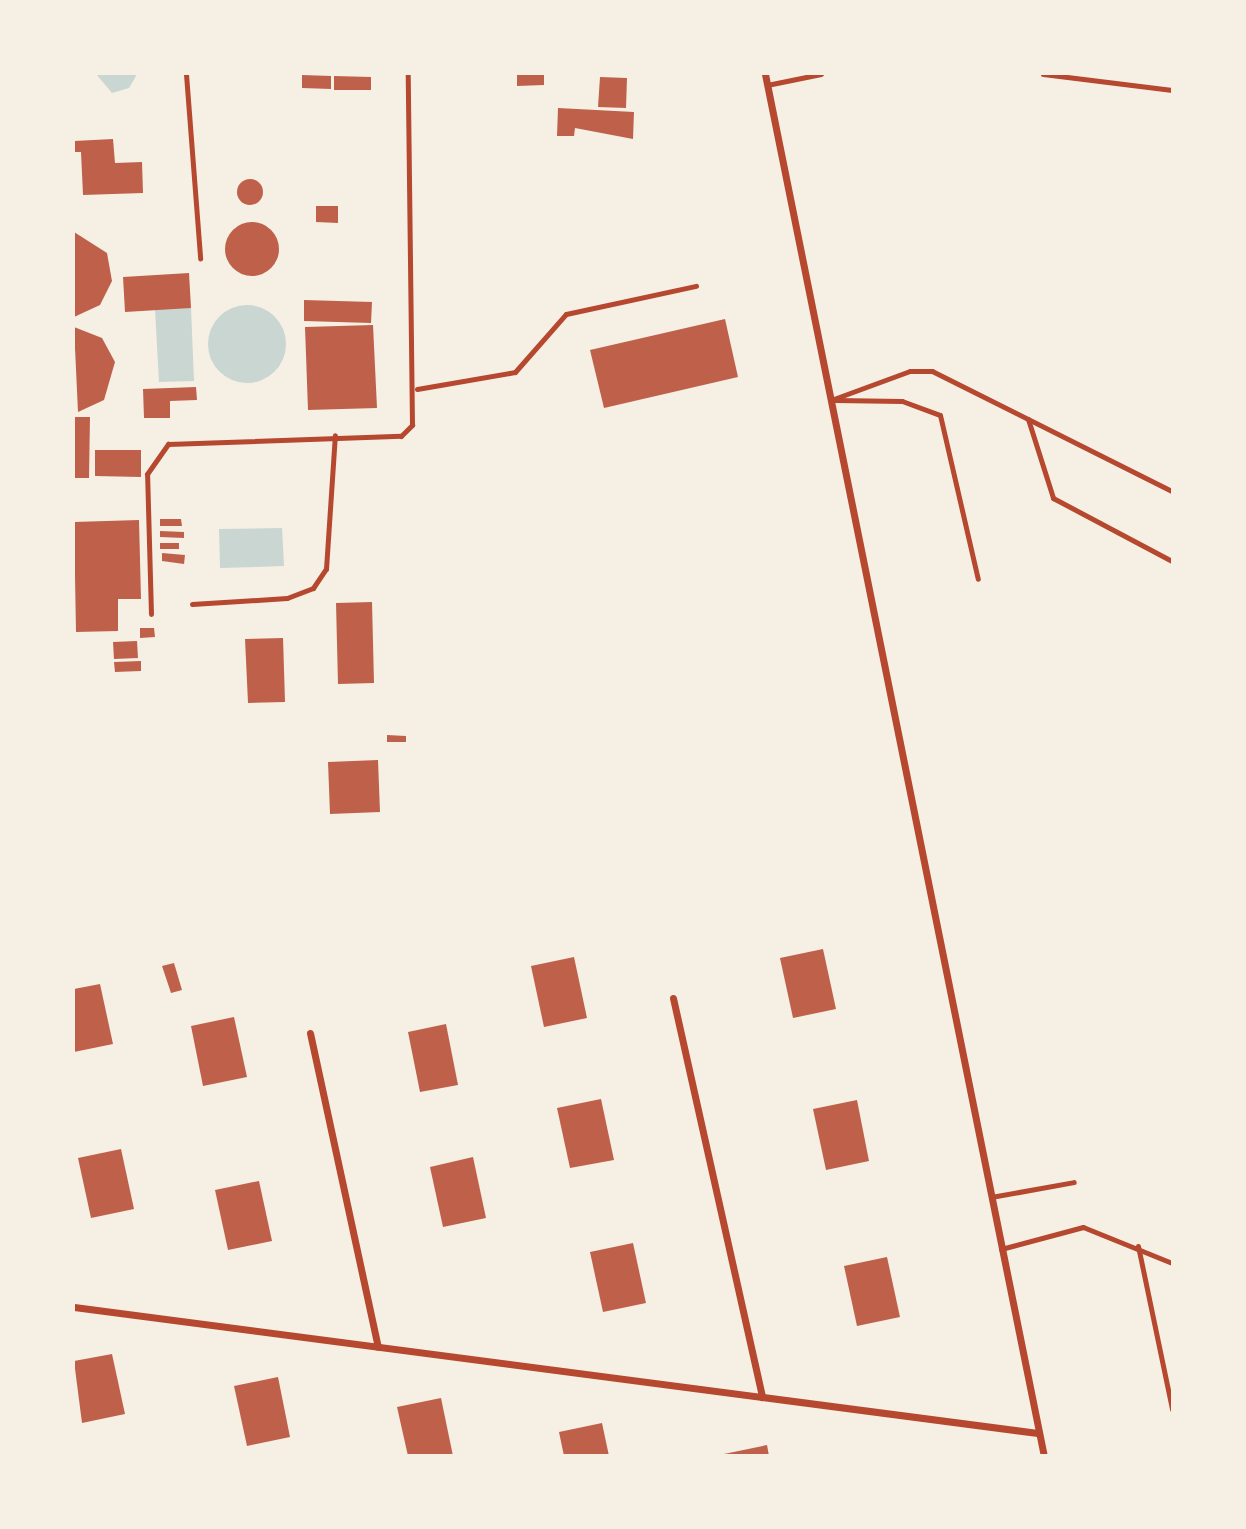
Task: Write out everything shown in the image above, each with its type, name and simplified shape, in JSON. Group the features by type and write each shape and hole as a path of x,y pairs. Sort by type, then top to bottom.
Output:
{"street":[{"path":"765,74 1044,1455"},
{"path":"673,998 762,1397"},
{"path":"310,1033 378,1347"},
{"path":"74,1307 1038,1433"}],"lane":[{"path":"186,74 200,258"},
{"path":"151,614 147,474 157,452 168,444 335,435 401,436 412,425 416,389 408,74"},
{"path":"767,85 821,74"},
{"path":"1043,74 1172,90"},
{"path":"416,389 515,372 566,314 696,286"},
{"path":"831,400 911,370 932,371 1172,491"},
{"path":"831,400 902,401 940,415 978,579"},
{"path":"1028,419 1053,498 1172,561"},
{"path":"192,604 287,598 313,588 326,569 335,435"},
{"path":"991,1197 1074,1182"},
{"path":"1001,1249 1083,1227 1138,1246 1172,1263"},
{"path":"1138,1246 1172,1409"}],"shaded area":[{"path":"96,74 136,76 129,88 112,93"},
{"path":"247,305 262,308 274,317 283,329 286,344 283,359 274,371 262,380 247,383 232,380 220,371 211,359 208,344 211,329 220,317 232,308"},
{"path":"191,308 194,381 159,382 155,309"},
{"path":"282,528 284,566 220,568 219,529"}],"building":[{"path":"517,74 544,74 544,85 517,86"},
{"path":"302,75 331,76 331,89 302,88"},
{"path":"334,76 371,77 371,90 334,90"},
{"path":"600,77 627,78 626,108 598,107"},
{"path":"558,108 634,112 633,139 575,128 574,136 557,136"},
{"path":"113,139 115,163 142,162 143,193 83,195 81,152 74,152 74,141"},
{"path":"250,179 259,183 263,192 259,201 250,205 241,201 237,192 241,183"},
{"path":"316,206 338,206 338,223 316,222"},
{"path":"252,222 271,230 279,249 271,268 252,276 233,268 225,249 233,230"},
{"path":"74,232 107,253 112,281 100,305 74,317"},
{"path":"189,273 191,308 125,312 123,277"},
{"path":"304,300 372,302 371,323 304,321"},
{"path":"725,319 738,377 604,408 590,350"},
{"path":"373,325 377,408 308,410 305,327"},
{"path":"74,327 102,338 115,362 104,400 78,412"},
{"path":"196,387 197,400 170,401 170,418 144,418 143,389"},
{"path":"74,417 90,417 89,478 74,478"},
{"path":"95,450 141,450 141,477 95,476"},
{"path":"160,519 181,519 182,526 160,526"},
{"path":"139,520 141,599 118,599 118,631 76,632 74,522"},
{"path":"160,531 184,532 184,538 160,537"},
{"path":"160,543 179,543 179,549 160,549"},
{"path":"162,553 185,555 184,564 162,561"},
{"path":"372,602 374,683 338,684 336,603"},
{"path":"140,628 154,628 155,637 140,638"},
{"path":"283,638 285,702 248,703 245,639"},
{"path":"137,641 138,658 114,659 113,642"},
{"path":"141,661 141,671 115,672 114,662"},
{"path":"387,735 406,736 406,742 387,742"},
{"path":"378,760 380,812 330,814 328,762"},
{"path":"823,949 836,1009 793,1018 780,958"},
{"path":"574,957 587,1018 544,1027 531,966"},
{"path":"174,963 182,990 171,993 162,966"},
{"path":"100,984 113,1044 74,1052 74,989"},
{"path":"234,1017 247,1077 203,1086 191,1026"},
{"path":"446,1024 458,1085 420,1092 408,1032"},
{"path":"601,1099 614,1160 570,1168 557,1108"},
{"path":"857,1100 869,1161 826,1170 813,1109"},
{"path":"121,1149 134,1209 91,1218 78,1158"},
{"path":"473,1157 486,1218 443,1227 430,1167"},
{"path":"259,1181 272,1241 228,1250 215,1190"},
{"path":"633,1243 646,1303 603,1312 590,1252"},
{"path":"887,1257 900,1317 857,1326 844,1266"},
{"path":"112,1354 125,1414 82,1423 74,1361"},
{"path":"278,1377 290,1437 247,1446 234,1386"},
{"path":"441,1398 453,1456 408,1456 397,1407"},
{"path":"602,1423 609,1456 564,1456 559,1432"},
{"path":"767,1445 769,1456 724,1456 724,1454"}]}
